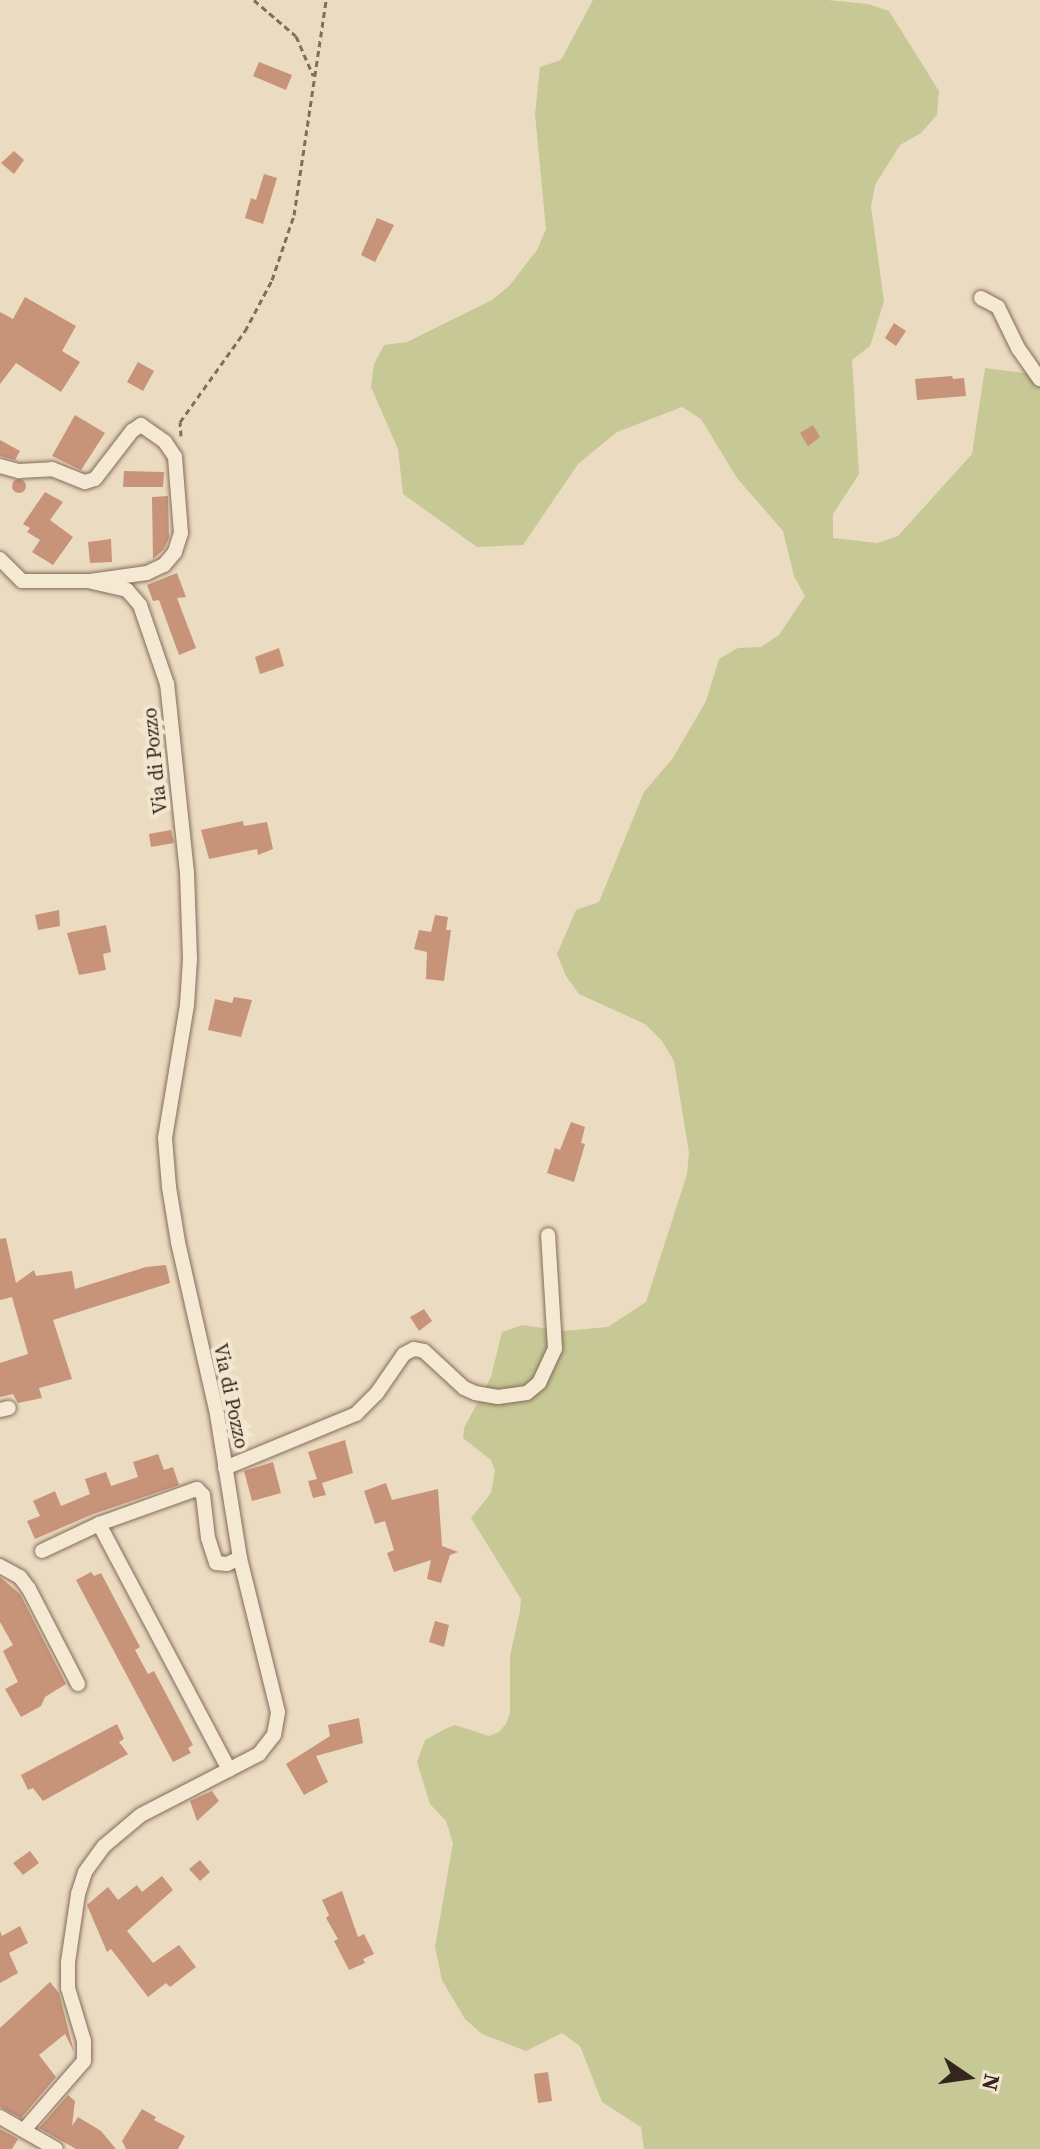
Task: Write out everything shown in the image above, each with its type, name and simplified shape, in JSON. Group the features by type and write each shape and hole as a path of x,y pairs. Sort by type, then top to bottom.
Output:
{"street":[{"path":"981,298 998,307 1018,348 1040,379"},
{"path":"0,466 19,471 52,469 85,482 95,479 132,431 141,425 165,442 175,457 181,533 175,552 164,565 147,573 89,581 22,581 0,559"},
{"name":"Via di Pozzo","path":"24,2130 84,2061 84,2041 72,2006 68,1975 78,1894 85,1872 104,1846 141,1815 229,1770 267,1746 277,1724 278,1712 240,1558 225,1468 178,1242 165,1138 187,1005 190,959 187,873 167,684 140,605 127,590 89,581"},
{"path":"225,1468 356,1414 377,1393 404,1354 414,1349 424,1351 464,1388 475,1393 498,1397 527,1393 539,1383 555,1348 548,1235"},
{"path":"42,1551 99,1524 197,1489 203,1495 208,1538 216,1563 227,1564 240,1558"},
{"path":"99,1524 229,1770"},
{"path":"0,1566 20,1577 29,1589 78,1684"},
{"path":"0,2117 56,2149"}],"path":[{"path":"254,0 296,36 313,75"},
{"path":"175,457 182,451 180,422 245,331 272,280 294,215 326,0"}],"green space":[{"path":"593,0 827,0 868,4 889,11 939,91 937,115 921,133 900,145 875,185 871,207 884,301 870,346 852,360 859,474 833,514 833,538 877,543 898,536 972,454 985,368 1031,374 1040,362 1040,2149 644,2149 641,2127 602,2102 580,2046 562,2033 526,2051 482,2034 465,2019 442,1980 435,1947 453,1843 446,1821 430,1804 417,1762 425,1740 445,1729 455,1725 489,1736 499,1732 506,1724 510,1713 510,1656 521,1599 471,1518 491,1493 495,1471 491,1460 463,1438 464,1428 491,1377 502,1332 522,1325 563,1331 608,1327 646,1302 687,1174 689,1153 674,1061 662,1041 645,1024 579,994 566,976 557,954 576,910 599,902 644,792 673,758 706,701 719,659 738,648 761,647 779,635 805,596 794,576 783,531 737,478 701,419 682,407 617,432 578,464 523,545 477,547 403,494 398,449 371,387 374,364 384,345 407,342 492,300 509,286 537,250 546,229 535,114 540,67 561,60"}],"building":[{"path":"259,62 292,75 286,90 253,76"},
{"path":"14,151 24,160 14,174 1,163"},
{"path":"264,174 277,178 263,224 245,218 251,198 256,200"},
{"path":"377,218 394,225 375,262 361,255"},
{"path":"25,297 76,326 62,351 80,362 61,392 16,363 0,384 0,312 13,319"},
{"path":"894,323 906,331 896,346 885,338"},
{"path":"138,362 154,371 143,391 127,382"},
{"path":"952,376 953,379 964,378 966,396 917,400 915,379"},
{"path":"75,415 105,433 81,470 52,456"},
{"path":"813,425 820,437 808,446 800,433"},
{"path":"0,440 20,451 15,460 0,456"},
{"path":"124,471 164,472 163,487 123,487"},
{"path":"19,479 26,486 19,493 12,486"},
{"path":"45,492 63,502 50,520 73,537 53,565 32,552 40,540 27,532 30,528 23,524"},
{"path":"168,496 169,538 164,549 153,559 152,497"},
{"path":"111,539 112,562 90,563 88,542"},
{"path":"177,573 186,597 177,598 196,648 179,655 159,600 153,601 147,585"},
{"path":"279,648 284,666 260,674 255,657"},
{"path":"243,821 244,826 267,822 273,849 258,855 257,849 209,859 201,830"},
{"path":"171,830 174,843 151,847 149,834"},
{"path":"59,910 60,926 38,930 35,915"},
{"path":"435,915 448,917 446,930 451,930 444,981 426,979 427,952 414,949 419,930 431,932"},
{"path":"106,925 111,952 103,954 106,970 79,975 67,933"},
{"path":"234,997 252,1000 241,1037 208,1030 215,999 232,1003"},
{"path":"571,1122 585,1127 581,1143 585,1144 574,1182 547,1173 555,1148 560,1150"},
{"path":"6,1238 16,1283 34,1270 36,1276 72,1271 75,1289 146,1267 166,1265 170,1283 53,1320 72,1379 39,1388 42,1398 18,1403 13,1394 0,1397 0,1363 28,1354 12,1297 0,1300 0,1239"},
{"path":"424,1309 432,1321 419,1331 410,1317"},
{"path":"345,1440 353,1473 322,1483 326,1495 313,1498 308,1481 317,1479 308,1452"},
{"path":"158,1454 164,1470 173,1467 179,1485 93,1514 35,1539 27,1521 40,1516 33,1501 55,1491 61,1506 90,1494 85,1479 106,1472 111,1486 138,1477 133,1462"},
{"path":"273,1462 281,1493 252,1501 244,1471"},
{"path":"386,1483 392,1500 438,1489 442,1546 458,1552 450,1555 441,1583 427,1579 431,1560 394,1572 387,1553 394,1550 385,1521 375,1524 364,1491"},
{"path":"91,1572 94,1576 101,1573 140,1647 135,1650 148,1674 154,1671 193,1745 188,1748 191,1753 173,1762 76,1580"},
{"path":"0,1577 20,1594 66,1684 45,1697 41,1706 21,1717 5,1689 18,1682 3,1651 13,1645 0,1622"},
{"path":"435,1621 449,1625 444,1647 429,1642"},
{"path":"359,1718 363,1743 316,1756 328,1782 304,1795 286,1764 330,1736 328,1725"},
{"path":"117,1724 124,1739 119,1742 128,1754 43,1801 33,1788 28,1790 21,1775"},
{"path":"212,1791 219,1801 197,1821 190,1801"},
{"path":"30,1851 39,1863 23,1875 13,1863"},
{"path":"200,1860 210,1872 200,1881 189,1869"},
{"path":"162,1876 173,1890 127,1931 153,1963 179,1945 196,1967 170,1987 166,1983 148,1997 111,1949 107,1952 87,1905 108,1887 118,1900 137,1885 142,1892"},
{"path":"342,1891 358,1937 364,1934 374,1954 363,1959 365,1963 349,1970 334,1941 338,1939 326,1918 329,1915 322,1900"},
{"path":"20,1926 28,1943 9,1953 18,1973 0,1983 0,1931 2,1936"},
{"path":"50,1982 59,1993 74,2052 65,2034 39,2055 56,2077 21,2118 0,2107 0,2028"},
{"path":"548,2072 552,2101 538,2103 534,2074"},
{"path":"68,2095 75,2101 72,2126 78,2117 101,2131 116,2149 76,2149 39,2128"},
{"path":"142,2109 156,2117 154,2120 185,2136 178,2149 126,2149 122,2141"},
{"path":"0,2129 18,2139 12,2149 0,2149"}]}
